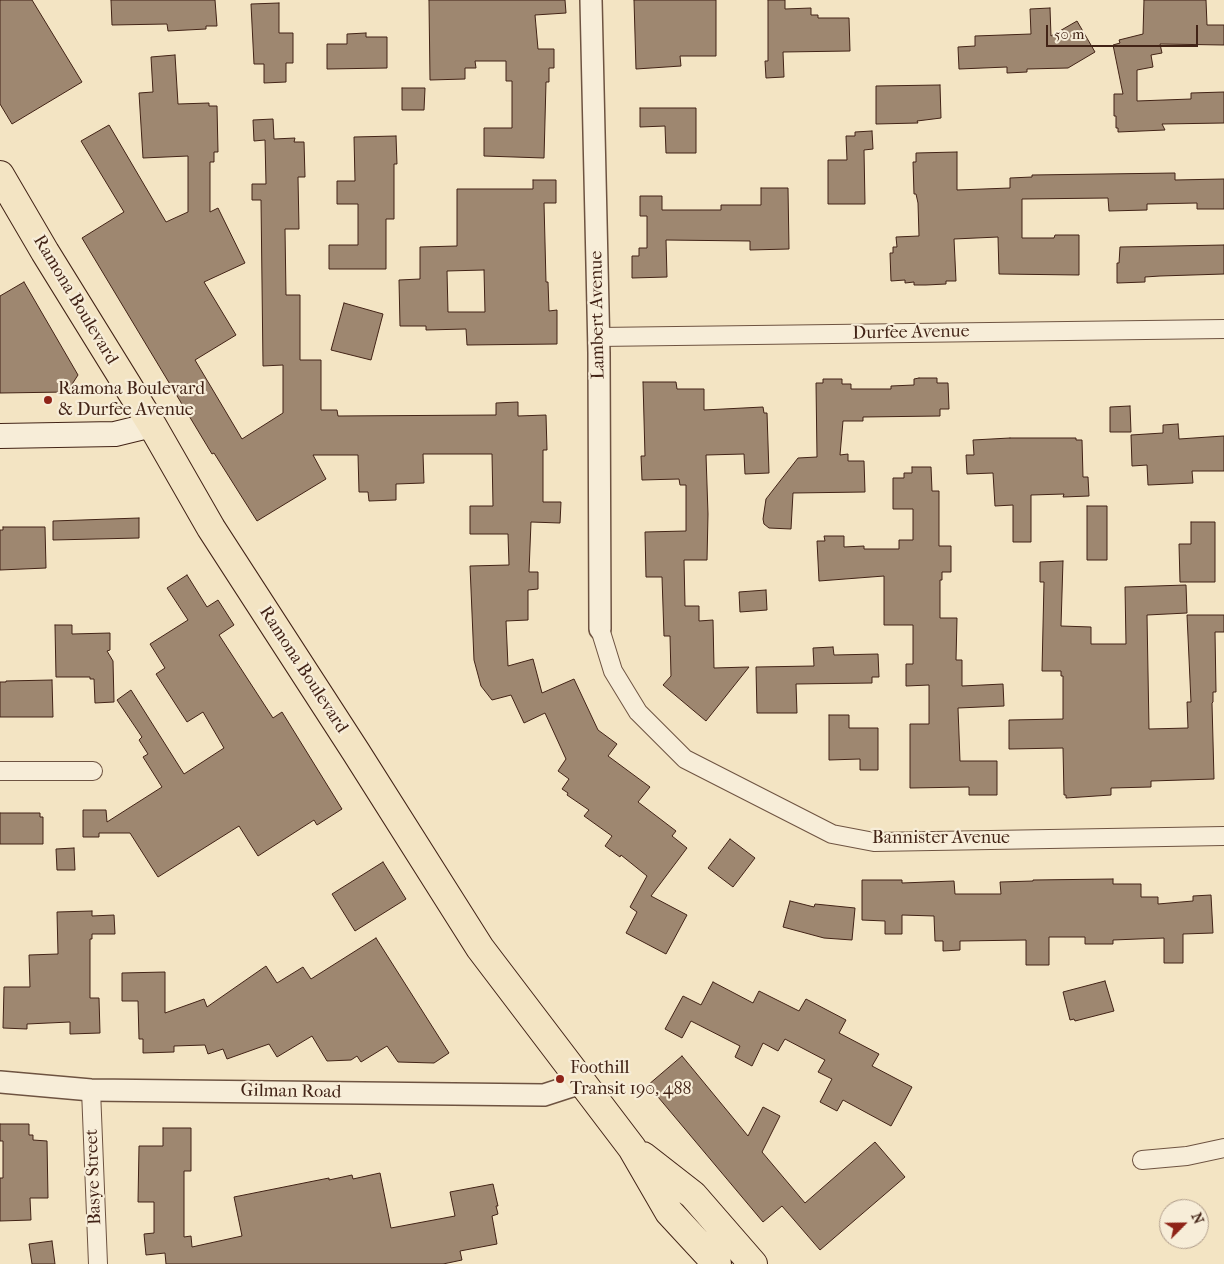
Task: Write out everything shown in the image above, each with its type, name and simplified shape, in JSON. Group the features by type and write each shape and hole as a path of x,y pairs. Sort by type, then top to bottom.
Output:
{"main road":[{"name":"Ramona Boulevard","path":"0,176 152,425 211,528 480,948 632,1148 669,1212 717,1264"},
{"path":"0,436 115,434 152,425"},
{"name":"Ramona Boulevard","path":"632,1148 693,1195 753,1264"}],"street":[{"name":"Lambert Avenue","path":"591,0 598,337 600,629"},
{"name":"Durfee Avenue","path":"598,337 1224,329"},
{"name":"Bannister Avenue","path":"600,629 612,671 638,712 685,759 832,834 874,842 1224,836"},
{"path":"0,771 93,771"},
{"name":"Gilman Road","path":"0,1082 91,1090 544,1095 581,1083"},
{"name":"Basye Street","path":"91,1090 98,1264"},
{"path":"1142,1160 1187,1156 1224,1148"}],"building":[{"path":"0,0 32,0 82,82 12,124 0,104"},
{"path":"111,0 215,0 217,26 206,26 206,29 168,31 167,24 112,25"},
{"path":"429,0 565,0 566,13 535,15 538,49 554,49 554,68 549,68 549,82 546,82 544,158 484,156 484,128 512,128 512,81 506,81 506,61 475,61 476,68 465,68 465,79 430,80"},
{"path":"634,0 716,0 716,56 680,56 681,66 636,69"},
{"path":"768,0 785,0 785,9 811,8 811,15 818,15 818,18 849,18 850,51 783,52 784,77 766,78 765,61 768,61"},
{"path":"1144,0 1206,0 1207,25 1224,25 1224,45 1160,44 1162,53 1151,55 1153,67 1137,70 1137,101 1191,99 1191,93 1224,92 1224,123 1162,124 1165,130 1118,132 1116,116 1114,116 1114,94 1123,94 1113,45 1120,43 1119,40 1143,34"},
{"path":"279,3 279,33 293,33 293,63 286,63 286,82 264,83 264,64 254,64 251,4"},
{"path":"1050,8 1051,36 1077,21 1095,52 1068,68 1027,69 1027,72 1007,73 1007,67 959,69 958,47 975,46 975,36 1031,34 1030,9"},
{"path":"366,33 366,37 387,37 387,68 327,69 327,44 347,44 347,34"},
{"path":"175,55 178,104 209,103 209,106 217,106 218,152 214,152 214,162 210,162 210,212 218,208 245,263 204,282 236,335 195,360 242,439 283,413 283,365 263,366 261,200 252,200 252,184 266,184 265,140 254,141 253,120 273,119 274,139 295,138 294,142 304,142 305,177 298,177 299,229 285,229 286,295 300,295 300,360 321,360 321,410 337,410 338,416 496,415 496,403 518,402 518,416 546,415 547,450 543,450 543,502 561,502 560,523 531,522 529,572 538,572 538,589 528,590 528,620 506,621 508,666 533,659 542,693 574,679 598,730 617,744 608,756 650,787 638,802 676,831 672,836 687,848 651,896 687,915 666,954 626,933 637,912 630,907 647,876 621,855 620,857 605,846 612,836 584,816 589,810 567,795 568,793 562,789 569,779 558,771 566,759 545,713 524,723 511,695 492,700 481,686 474,660 470,566 509,565 508,534 470,534 470,506 493,506 492,454 423,454 424,483 396,484 396,500 369,501 368,492 359,492 358,455 313,455 326,479 257,521 214,453 212,454 82,238 124,212 81,141 109,125 166,222 188,212 188,156 143,158 139,93 153,92 151,57"},
{"path":"940,85 941,118 917,121 918,123 876,124 876,86"},
{"path":"402,88 425,88 424,110 402,110"},
{"path":"640,108 696,108 696,153 666,153 665,126 640,127"},
{"path":"872,131 873,149 864,150 865,204 828,204 828,160 847,160 846,136 855,136 855,132"},
{"path":"396,136 397,164 394,164 394,219 386,219 386,269 329,269 329,245 358,245 358,204 337,204 337,181 355,181 354,137"},
{"path":"957,152 957,190 1010,188 1010,178 1032,177 1032,175 1175,173 1175,180 1224,179 1224,209 1197,209 1197,203 1147,204 1147,210 1109,211 1108,198 1022,199 1022,238 1054,238 1055,235 1079,235 1079,275 999,274 998,237 954,239 956,281 946,281 946,284 914,285 914,282 905,283 905,280 891,281 890,253 893,253 893,247 897,247 896,237 919,236 918,203 916,194 914,194 913,162 916,162 916,153"},
{"path":"533,180 556,180 556,203 544,203 546,282 548,282 549,311 557,310 557,344 467,345 466,329 426,330 426,326 400,326 399,280 420,279 420,247 457,246 457,189 533,189","holes":["484,270 485,312 448,312 447,271"]},
{"path":"761,188 788,188 789,249 750,250 750,241 666,240 667,277 632,278 632,256 639,256 639,248 647,248 647,216 640,216 640,196 662,196 662,210 721,210 721,205 761,205"},
{"path":"1224,245 1224,274 1145,277 1145,282 1117,283 1117,263 1119,263 1120,247"},
{"path":"24,282 78,375 67,392 0,393 0,296"},
{"path":"344,303 383,314 371,360 331,350"},
{"path":"937,378 937,383 948,383 949,409 940,409 940,416 863,417 863,421 843,421 840,455 848,454 848,461 864,461 865,492 793,493 791,529 769,528 764,524 766,499 798,458 817,457 816,383 823,383 823,379 842,379 842,384 851,384 851,389 891,389 891,386 914,385 914,379"},
{"path":"643,382 676,382 677,389 704,389 704,410 763,407 764,413 767,413 769,473 745,474 744,454 706,455 707,560 684,560 685,606 699,606 699,621 713,620 714,668 749,667 706,721 663,685 671,676 670,636 664,636 662,577 646,577 645,532 686,531 686,485 680,485 679,479 642,480 641,456 645,456"},
{"path":"1130,406 1131,432 1110,432 1110,407"},
{"path":"1178,424 1179,439 1224,436 1224,471 1192,471 1193,483 1148,485 1147,465 1132,466 1131,435 1163,433 1163,425"},
{"path":"1076,438 1076,440 1082,440 1083,477 1088,477 1089,496 1063,497 1064,494 1031,495 1031,542 1013,542 1013,505 995,506 993,473 967,474 966,455 974,455 973,440"},
{"path":"912,467 931,467 932,491 939,491 939,546 951,546 951,572 942,572 942,580 940,580 940,618 957,618 956,660 962,660 962,686 1003,684 1004,706 958,708 960,761 997,761 997,795 969,795 969,787 910,788 910,724 929,724 929,685 906,686 906,664 913,664 913,625 884,625 884,576 819,581 817,541 825,541 824,536 844,536 844,547 864,546 864,549 899,549 899,540 913,540 913,509 893,509 893,478 904,478 904,473 912,473"},
{"path":"1087,506 1107,506 1107,560 1087,560"},
{"path":"139,518 139,538 53,540 53,521"},
{"path":"1191,522 1215,522 1215,582 1180,582 1179,544 1191,544"},
{"path":"3,527 45,527 46,568 0,570 0,530 3,530"},
{"path":"1063,561 1061,626 1091,627 1091,644 1126,644 1125,587 1186,585 1187,613 1147,615 1149,729 1188,728 1187,702 1191,702 1187,615 1224,615 1224,632 1215,632 1216,692 1213,692 1212,703 1214,779 1151,781 1151,787 1111,788 1111,795 1066,798 1066,795 1064,795 1063,748 1009,749 1009,720 1063,719 1063,676 1061,676 1061,671 1042,671 1044,582 1040,582 1040,562"},
{"path":"187,575 207,607 218,600 234,625 219,635 273,718 282,712 342,809 317,825 314,820 258,856 239,826 158,877 130,833 99,833 99,837 83,837 83,810 106,810 107,822 162,787 143,757 148,754 139,740 142,737 117,700 131,690 184,774 224,748 203,712 187,722 156,674 165,668 150,644 188,620 167,588"},
{"path":"766,590 767,610 740,612 739,592"},
{"path":"55,625 72,625 72,634 110,633 110,650 107,651 113,661 114,702 95,703 94,679 90,679 90,677 56,677"},
{"path":"833,647 834,655 878,654 879,677 872,677 872,683 796,684 797,713 757,713 756,667 814,666 813,648"},
{"path":"52,680 53,717 0,717 0,682"},
{"path":"829,715 849,715 849,728 878,728 878,770 860,770 860,759 829,760"},
{"path":"0,813 40,813 40,817 43,817 43,844 0,844"},
{"path":"730,839 755,858 733,887 708,868"},
{"path":"74,848 75,870 57,870 56,849"},
{"path":"383,862 406,899 355,931 332,894"},
{"path":"1113,879 1113,884 1141,884 1141,897 1158,897 1158,904 1193,901 1193,896 1211,895 1213,933 1183,934 1183,963 1164,963 1164,938 1113,940 1113,944 1085,944 1085,937 1049,937 1049,965 1026,965 1026,940 960,941 960,950 943,951 943,941 935,941 934,916 902,915 902,934 885,934 885,921 862,920 862,880 902,880 902,883 954,881 955,894 1001,894 1000,882"},
{"path":"790,901 814,907 815,904 855,908 852,940 824,938 783,927"},
{"path":"92,911 92,916 114,915 115,934 92,934 92,939 90,939 90,998 99,998 100,1033 70,1034 70,1022 27,1024 27,1029 3,1028 4,987 30,987 29,955 58,954 57,912"},
{"path":"376,938 449,1053 434,1063 398,1062 387,1046 361,1062 357,1056 351,1060 327,1061 312,1036 277,1057 269,1044 227,1059 223,1049 208,1054 205,1045 174,1046 174,1052 143,1053 143,1039 139,1039 138,1001 122,1001 122,973 165,972 165,1013 204,999 207,1007 266,966 277,983 303,967 311,979"},
{"path":"1105,981 1114,1011 1075,1021 1074,1019 1070,1020 1063,992"},
{"path":"713,982 753,1003 759,991 799,1011 806,999 846,1020 839,1033 879,1054 872,1066 912,1087 891,1126 843,1100 837,1111 820,1102 832,1079 818,1072 825,1060 785,1039 778,1051 763,1043 752,1066 735,1057 740,1046 691,1021 682,1038 665,1029 683,996 701,1005"},
{"path":"682,1056 748,1136 763,1107 780,1116 762,1152 805,1203 875,1142 905,1177 820,1250 782,1206 763,1222 648,1085"},
{"path":"0,1124 29,1124 29,1135 33,1135 33,1140 47,1141 48,1198 30,1198 31,1220 0,1221 0,1178 3,1178 3,1141 0,1141"},
{"path":"163,1128 191,1128 191,1171 184,1171 184,1237 191,1236 192,1247 242,1236 234,1197 329,1178 329,1180 352,1175 353,1179 380,1173 391,1228 455,1216 450,1192 493,1184 498,1206 496,1206 498,1214 492,1216 497,1244 460,1251 462,1260 443,1264 166,1264 165,1253 146,1255 144,1234 154,1233 154,1202 138,1202 139,1146 163,1146"},
{"path":"52,1241 55,1264 32,1264 29,1244"}],"place":[{"name":"Ramona Boulevard & Durfee Avenue","path":"48,400"},
{"name":"Foothill Transit 190, 488","path":"560,1079"}]}
